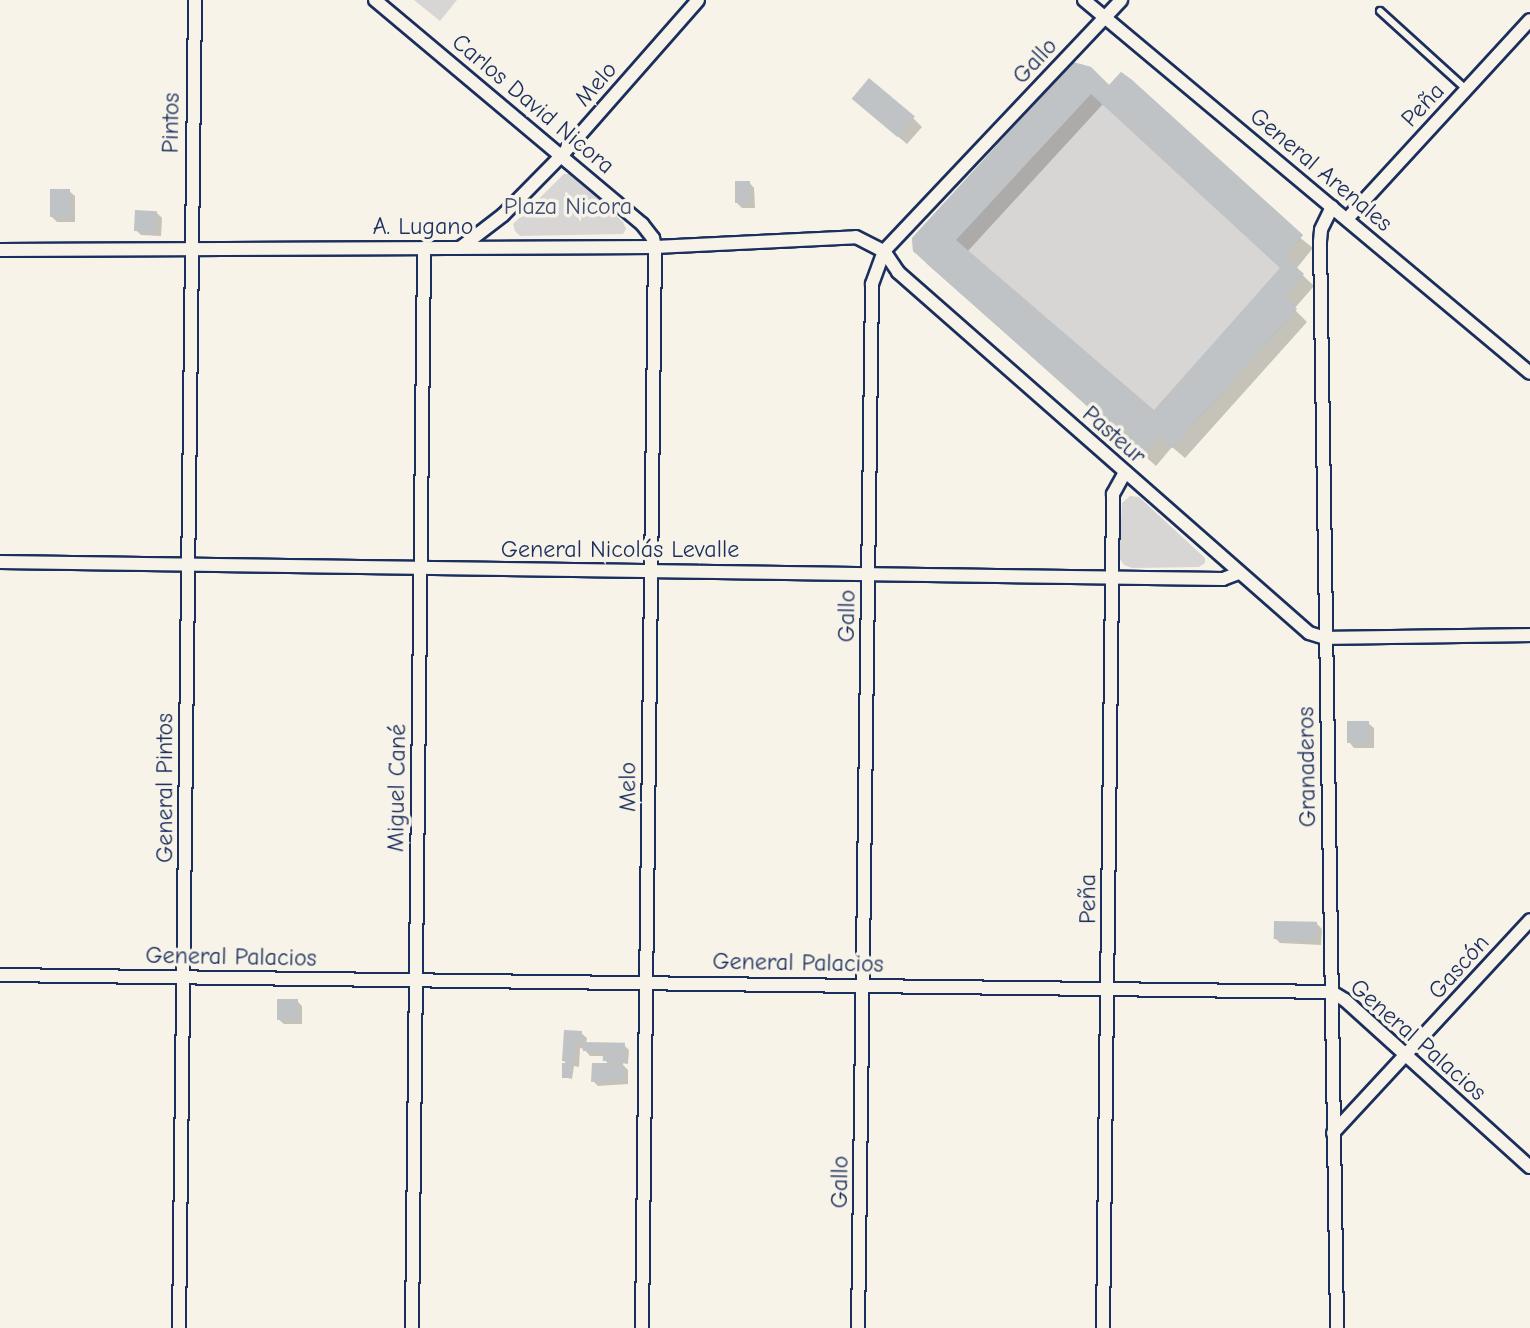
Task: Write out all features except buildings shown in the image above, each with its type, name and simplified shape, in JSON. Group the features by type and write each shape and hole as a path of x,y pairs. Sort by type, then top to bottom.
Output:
{"street":[{"name":"Pintos","path":"190,248 195,0"},
{"name":"Carlos David Nicora","path":"375,0 642,224 653,238 655,247"},
{"name":"Melo","path":"459,248 503,215 562,155 698,0"},
{"name":"General Arenales","path":"1084,0 1530,373"},
{"name":"Gallo","path":"859,1328 872,284 884,251 1121,0"},
{"name":"Peña","path":"1347,219 1530,20"},
{"name":"Granaderos","path":"1332,207 1321,230 1320,242 1337,1328"},
{"name":"A. Lugano","path":"0,250 655,247 856,237 884,251"},
{"name":"Melo","path":"642,1328 655,247"},
{"name":"General Pintos","path":"178,1328 190,248"},
{"name":"Miguel Cané","path":"412,1328 424,248"},
{"name":"Pasteur","path":"884,251 898,272 1239,573 1309,633 1325,638"},
{"name":"Peña","path":"1103,1328 1113,494 1125,472"},
{"name":"General Nicolás Levalle","path":"0,562 1223,579 1239,573"},
{"path":"1325,638 1530,635"},
{"name":"Gascón","path":"1333,1133 1406,1058 1530,920"},
{"name":"General Palacios","path":"0,975 416,981 648,981 1332,992 1345,1000 1406,1058 1530,1167"}],"lane":[{"path":"1380,10 1466,89"}],"green space":[{"path":"414,0 457,0 440,21"},
{"path":"1073,62 1091,67 1109,85 1121,72 1132,80 1303,235 1285,257 1304,274 1284,296 1297,309 1172,448 1160,437 1143,456 913,251 912,238"},
{"name":"Plaza Nicora","path":"564,174 571,174 623,222 626,229 623,234 520,236 515,231 513,224"},
{"path":"1130,496 1139,497 1205,558 1205,563 1199,567 1132,568 1124,565 1119,558 1122,503"}]}
